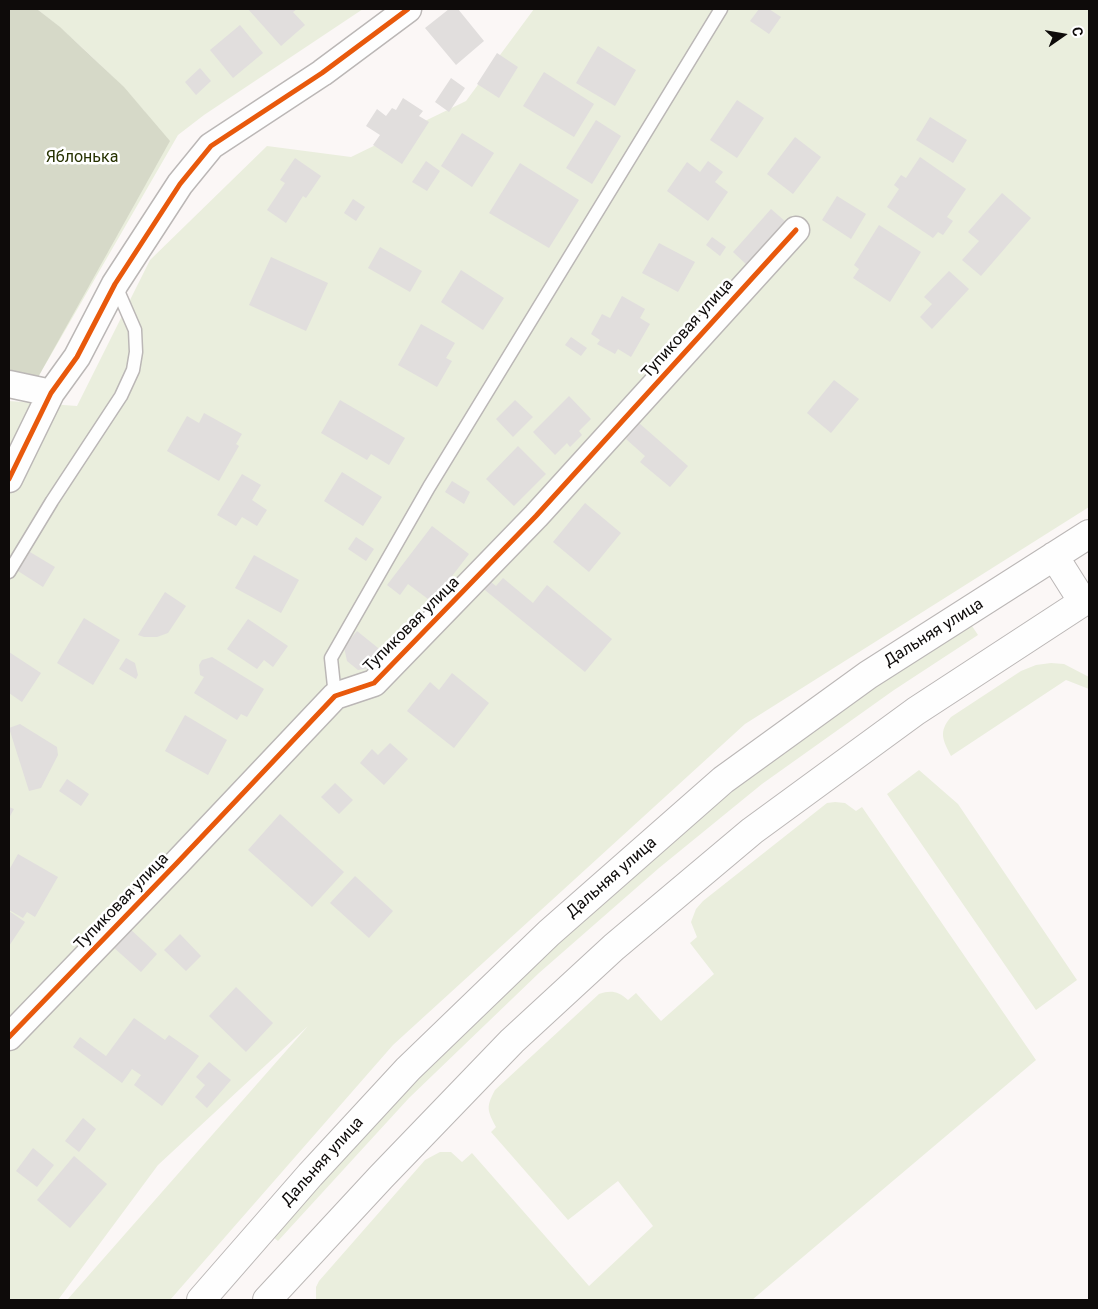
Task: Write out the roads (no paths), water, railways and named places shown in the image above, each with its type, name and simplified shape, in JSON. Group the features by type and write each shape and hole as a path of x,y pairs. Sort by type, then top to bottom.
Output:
{"main road":[{"name":"Дальняя улица","path":"213,1297 310,1175 408,1069 549,933 723,780 868,675 1089,534"},
{"path":"267,1300 381,1177 512,1041 614,947 760,826 916,712 1087,605 1054,556"}],"street":[{"path":"9,479 51,393 77,357 116,284 180,184 211,146 322,73 408,9"},
{"name":"Тупиковая улица","path":"9,1037 335,696 374,683 536,516 796,230"},
{"path":"9,384 51,393"}],"lane":[{"path":"335,696 331,658 434,478 722,9"},
{"path":"9,572 52,501 121,396 133,370 136,352 136,330 116,284"}],"park label":[{"name":"Яблонька","path":"82,158"}]}
